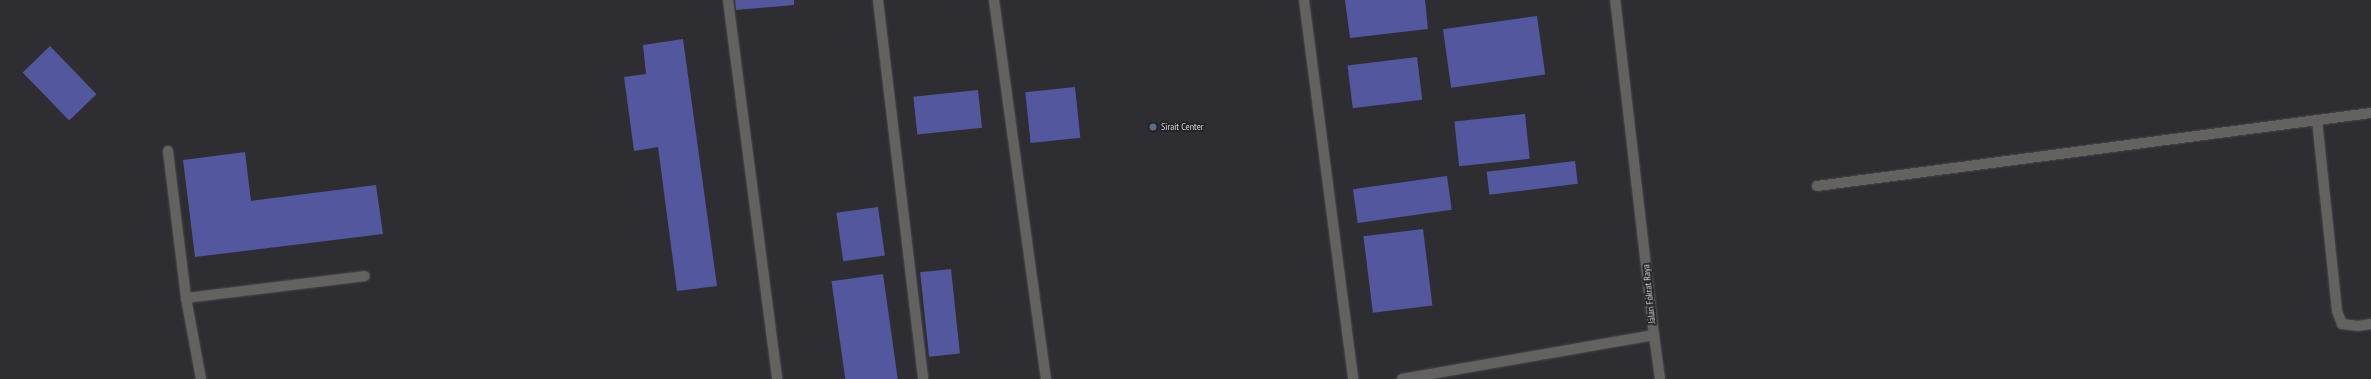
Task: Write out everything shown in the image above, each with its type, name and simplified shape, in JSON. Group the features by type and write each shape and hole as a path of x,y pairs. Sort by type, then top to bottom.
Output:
{"street":[{"path":"728,0 777,379"},
{"path":"878,0 923,379"},
{"path":"994,0 1046,379"},
{"path":"1304,0 1353,379"},
{"name":"Jalan Fokrat Raya","path":"1402,379 1654,335 1615,0"},
{"path":"1817,186 2371,113"},
{"path":"2317,120 2337,311 2342,324 2358,326 2371,324"},
{"path":"168,151 186,298 201,379"},
{"path":"186,298 365,276"},
{"path":"1654,335 1660,379"}],"building":[{"path":"735,0 794,0 794,5 736,10"},
{"path":"1345,0 1425,0 1428,29 1350,38"},
{"path":"1537,16 1545,74 1451,88 1443,29"},
{"path":"683,39 717,286 677,291 658,147 634,151 624,77 646,74 643,45"},
{"path":"50,46 97,94 69,121 23,72"},
{"path":"1417,57 1422,100 1353,108 1348,66"},
{"path":"1075,87 1080,138 1031,143 1025,92"},
{"path":"978,90 982,128 917,135 913,97"},
{"path":"1525,114 1530,159 1459,166 1454,121"},
{"path":"245,152 251,201 376,185 383,234 195,257 183,160"},
{"path":"1575,161 1578,184 1489,195 1487,172"},
{"path":"1447,176 1452,210 1358,223 1353,189"},
{"path":"878,207 885,256 843,261 836,213"},
{"path":"1423,229 1432,305 1373,313 1363,236"},
{"path":"951,269 960,354 929,357 920,272"},
{"path":"883,274 898,379 845,379 832,281"}],"place":[{"name":"Sirait Center","path":"1153,127"}]}
